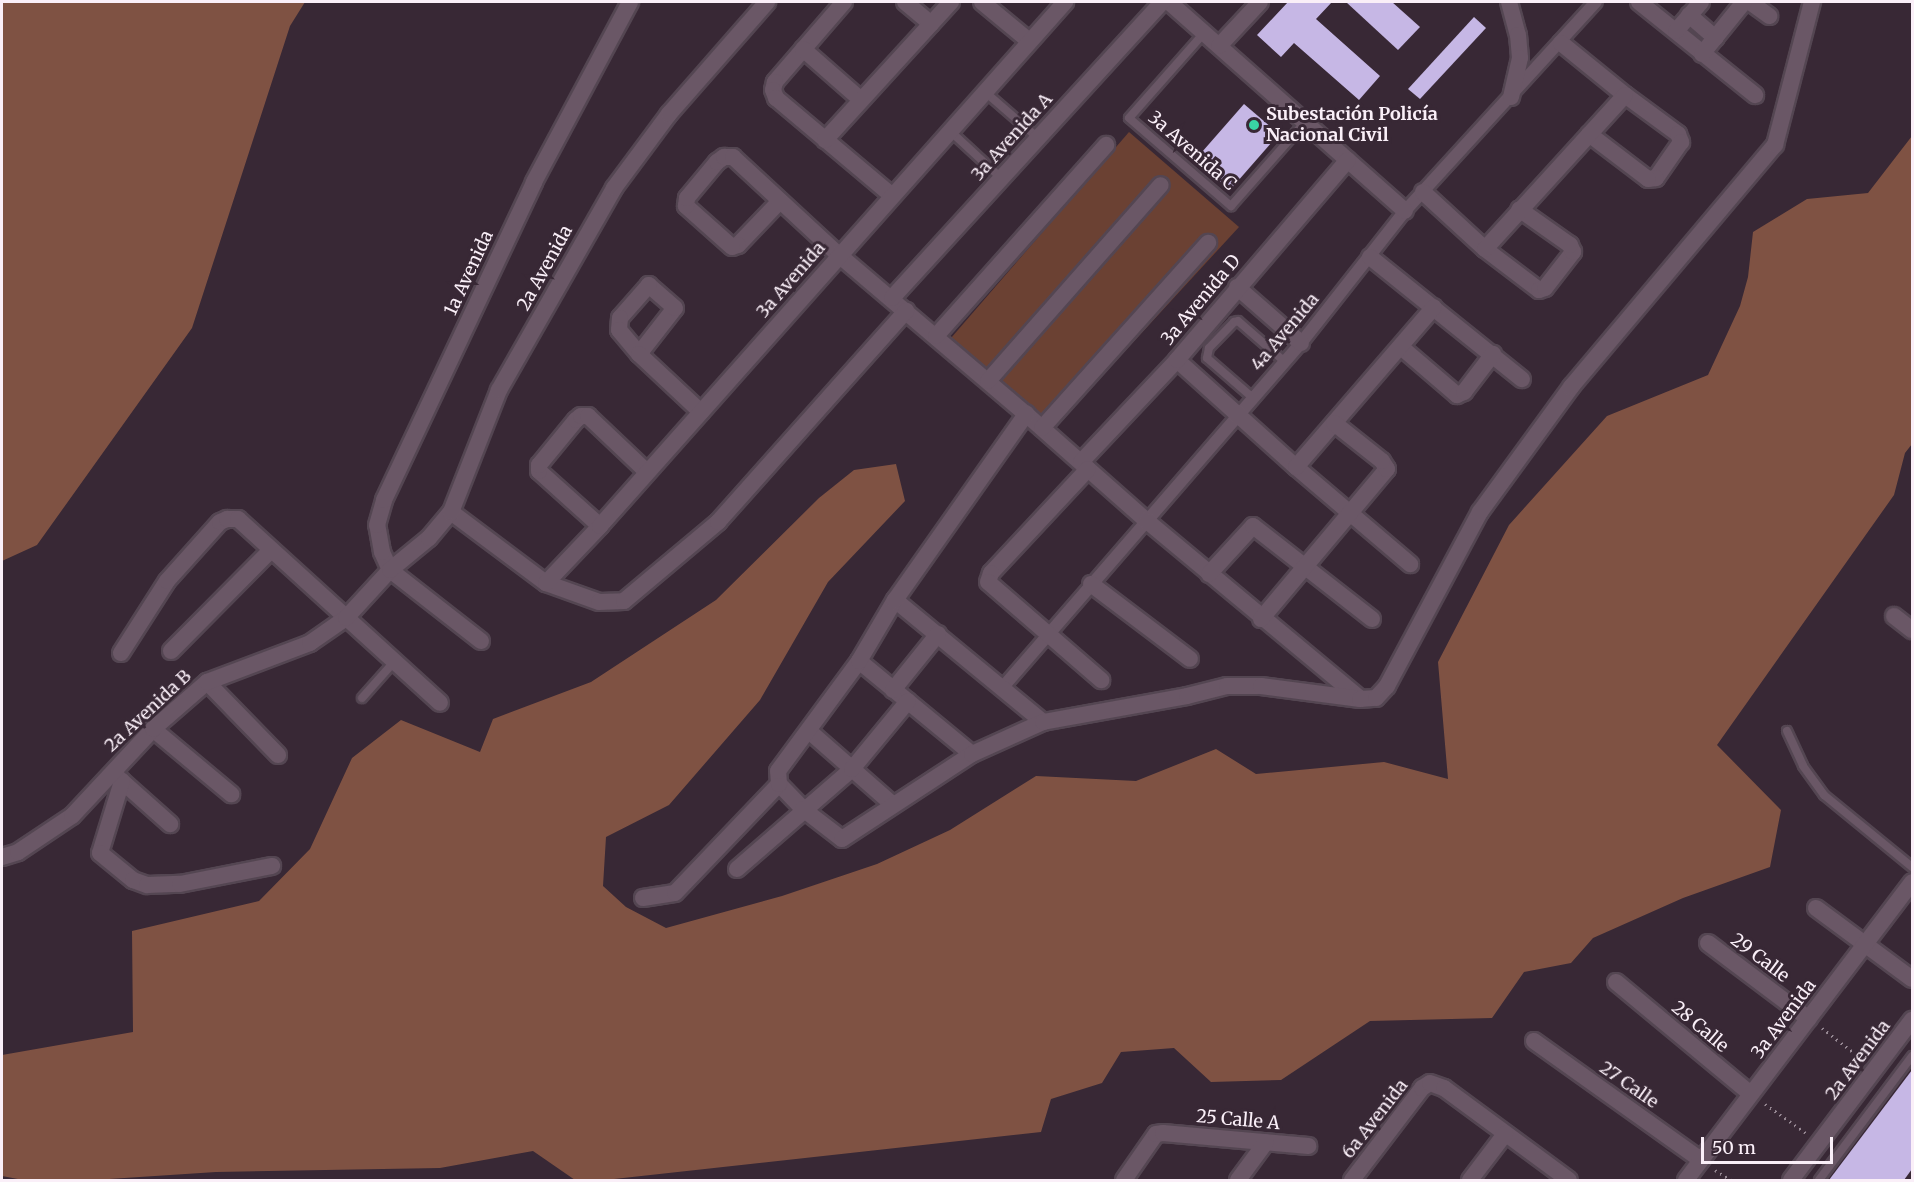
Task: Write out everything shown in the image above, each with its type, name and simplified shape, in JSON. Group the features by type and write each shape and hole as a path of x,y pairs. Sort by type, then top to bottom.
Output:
{"street":[{"name":"1a Avenida","path":"390,570 382,552 377,525 384,500 534,182 630,2"},
{"name":"2a Avenida","path":"390,570 429,538 451,512 499,390 614,188 669,114 767,2"},
{"path":"844,2 775,82 772,90 776,98 891,195"},
{"path":"905,2 931,24"},
{"path":"825,140 951,2"},
{"path":"982,2 1028,40"},
{"name":"3a Avenida","path":"546,583 600,526 1028,40 1065,2"},
{"name":"3a Avenida A","path":"892,298 1162,2"},
{"path":"1169,2 1405,212"},
{"path":"1219,46 1260,2"},
{"path":"1509,2 1518,35 1520,58 1511,96"},
{"name":"4a Avenida","path":"1003,687 1285,362 1405,212 1596,2"},
{"path":"1639,2 1755,95"},
{"path":"1676,32 1701,2"},
{"path":"1702,54 1744,2"},
{"path":"1750,2 1769,16"},
{"path":"1026,414 895,600 859,661 778,771 779,784 803,809 842,839 849,837 892,804 972,754 1043,722 1227,687 1282,688 1360,699 1376,698 1387,686 1480,512 1571,387 1775,145 1812,2"},
{"path":"1689,15 1715,38"},
{"path":"1561,43 1678,134 1681,142 1656,178 1648,179 1589,134"},
{"path":"803,49 861,100"},
{"path":"1485,249 1625,95"},
{"path":"936,336 1106,145"},
{"path":"780,201 738,245 732,247 725,244 686,206 687,198 724,157 733,157 839,255 892,298 1261,619 1360,699"},
{"name":"3a Avenida D","path":"1047,634 988,582 991,573 1348,160"},
{"path":"988,381 1161,185"},
{"path":"1423,192 1485,249 1539,290 1545,288 1573,252 1570,245 1519,209"},
{"path":"1042,428 1208,243"},
{"path":"1370,257 1522,379"},
{"path":"1237,286 1301,343"},
{"path":"1296,467 1434,307"},
{"path":"451,512 546,583 598,602 624,602 718,522 906,311"},
{"path":"1401,347 1457,395 1464,392 1493,354"},
{"path":"639,354 701,412"},
{"path":"1177,360 1296,467 1410,564"},
{"path":"600,526 539,471 538,465 576,420 581,416 588,416 647,472"},
{"path":"1261,619 1387,469 1382,461 1334,423"},
{"path":"121,653 167,581 220,522 227,519 238,519 440,703"},
{"path":"1209,574 1253,526 1372,619"},
{"path":"171,651 270,550"},
{"name":"2a Avenida B","path":"2,857 18,852 72,816 117,776 153,729 207,682 310,643 346,618 390,570"},
{"path":"390,570 481,641"},
{"path":"1091,584 1190,659"},
{"path":"895,600 1043,722"},
{"path":"1894,616 1912,630"},
{"path":"893,690 938,634"},
{"path":"1047,634 1101,680"},
{"path":"859,661 972,754"},
{"path":"207,682 278,755"},
{"path":"737,869 803,809 852,769 908,701"},
{"path":"153,729 231,794"},
{"path":"809,731 892,804"},
{"path":"170,824 117,776 100,853 133,880 147,885 180,884 272,866"},
{"path":"643,898 675,893 779,784"},
{"name":"3a Avenida","path":"1686,1180 1912,882"},
{"path":"1816,908 1912,979"},
{"name":"29 Calle","path":"1708,943 1809,1019"},
{"name":"28 Calle","path":"1616,982 1751,1094"},
{"name":"2a Avenida","path":"1791,1180 1912,1020"},
{"path":"1895,1044 1912,1036"},
{"name":"27 Calle","path":"1534,1041 1701,1160"},
{"name":"6a Avenida","path":"1352,1180 1422,1088 1430,1083 1444,1088 1506,1134"},
{"name":"25 Calle A","path":"1124,1180 1156,1134 1308,1146"},
{"path":"1470,1180 1506,1134 1569,1180"},
{"path":"1238,1180 1266,1143"}],"lane":[{"name":"3a Avenida C","path":"1204,33 1129,118 1231,206 1305,122"},
{"path":"984,90 1038,138"},
{"path":"949,130 1001,178"},
{"path":"1253,398 1207,358 1209,348 1238,321 1285,362"},
{"path":"362,698 394,662"},
{"path":"1787,731 1803,766 1824,795 1912,867"},
{"path":"1819,1180 1912,1056"}],"path":[{"path":"1809,1019 1876,1069"},
{"path":"1751,1094 1820,1142"}],"shaded area":[{"path":"2,2 305,2 290,26 192,328 37,545 2,561"},
{"path":"1129,132 1239,227 1055,427 951,338"},
{"path":"1912,136 1912,444 1905,453 1894,495 1717,745 1781,810 1770,867 1683,898 1593,938 1571,963 1524,972 1492,1018 1370,1021 1281,1080 1211,1082 1174,1048 1121,1052 1102,1083 1051,1099 1041,1132 605,1180 575,1180 533,1151 440,1168 216,1172 94,1180 23,1180 2,1176 2,1055 133,1032 132,931 259,901 310,849 352,758 401,720 480,752 493,719 591,682 716,600 819,498 854,470 896,464 905,501 828,582 760,700 669,805 606,837 603,886 626,907 666,928 782,896 877,864 950,830 1036,776 1136,781 1216,749 1256,774 1384,762 1448,779 1438,662 1509,525 1607,416 1708,375 1740,306 1748,277 1753,232 1807,199 1868,193"}],"building":[{"path":"1288,2 1332,2 1316,19 1380,76 1359,100 1294,43 1281,57 1257,35"},
{"path":"1346,2 1392,2 1420,27 1398,50"},
{"path":"1474,17 1486,28 1420,99 1408,89"},
{"path":"1244,104 1279,134 1230,190 1195,160"},
{"path":"1912,1070 1912,1169 1904,1180 1829,1180"}],"place":[{"name":"Subestación Policía Nacional Civil","path":"1254,125"}]}
